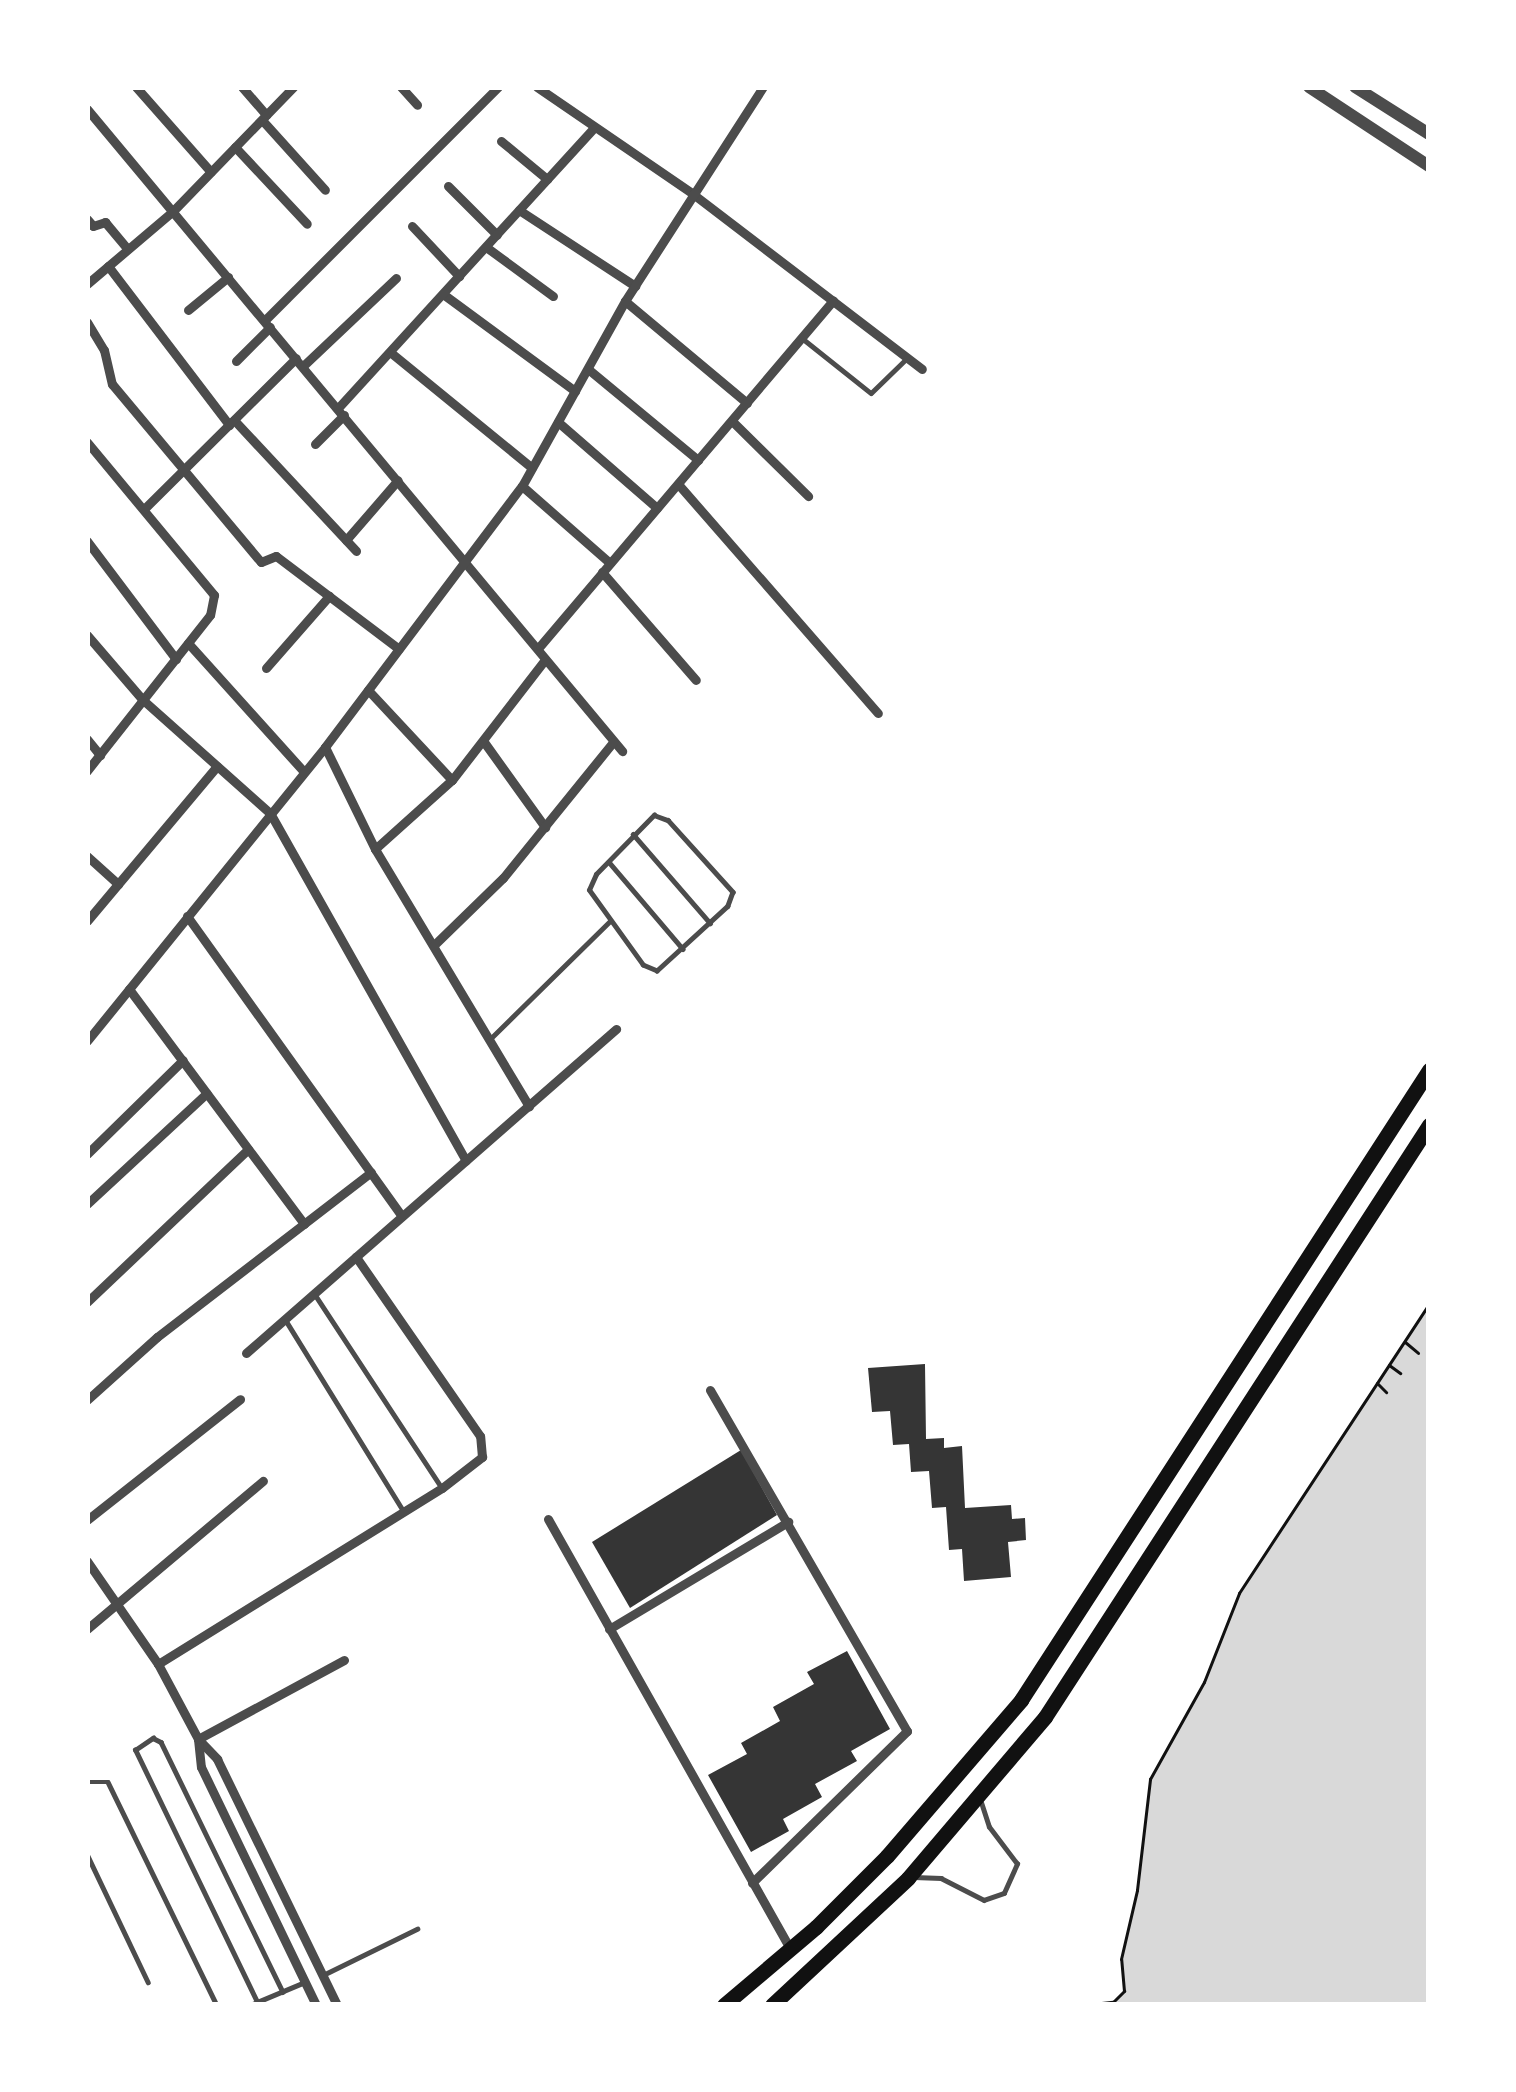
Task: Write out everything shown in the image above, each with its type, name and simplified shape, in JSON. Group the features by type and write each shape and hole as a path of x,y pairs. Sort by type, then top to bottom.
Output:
{"highway":[{"path":"724,2005 887,1856 1021,1700 1429,1070"},
{"path":"772,2005 908,1878 980,1799 1106,1631 1429,1125"}],"street":[{"path":"136,87 211,172"},
{"path":"242,87 325,190"},
{"path":"87,284 172,211 293,87"},
{"path":"401,87 417,105"},
{"path":"236,361 267,323 498,87"},
{"path":"537,87 592,130 693,194 922,368"},
{"path":"87,1041 325,746 522,487 635,286 764,87"},
{"path":"1309,87 1429,166"},
{"path":"1355,87 1429,134"},
{"path":"87,109 540,646 544,661 622,751"},
{"path":"87,135 100,125"},
{"path":"315,445 390,352 592,130"},
{"path":"502,141 548,179"},
{"path":"235,147 308,224"},
{"path":"448,186 497,235"},
{"path":"519,210 635,286"},
{"path":"87,219 93,226 107,223 128,249"},
{"path":"412,226 459,276"},
{"path":"486,247 553,296"},
{"path":"107,266 231,422 356,550"},
{"path":"188,310 228,277"},
{"path":"144,508 231,422 396,278"},
{"path":"443,294 575,391"},
{"path":"626,301 747,403"},
{"path":"540,646 833,301"},
{"path":"87,322 104,350 112,384 262,563 274,555 399,649"},
{"path":"390,352 532,468"},
{"path":"587,369 698,460"},
{"path":"732,421 808,496"},
{"path":"558,422 658,508"},
{"path":"87,442 214,596 210,614 87,771"},
{"path":"346,540 398,480"},
{"path":"678,484 878,713"},
{"path":"522,487 606,568 696,680"},
{"path":"87,541 176,658"},
{"path":"266,668 329,596"},
{"path":"87,635 143,700 270,813 466,1161"},
{"path":"188,643 304,772"},
{"path":"375,849 399,833 452,780 544,661"},
{"path":"368,690 452,780"},
{"path":"87,739 100,754"},
{"path":"484,742 545,826"},
{"path":"434,945 503,878 614,742"},
{"path":"325,746 375,849 529,1106"},
{"path":"87,921 218,766"},
{"path":"87,856 118,884"},
{"path":"187,916 402,1216"},
{"path":"129,989 304,1224"},
{"path":"246,1353 616,1030"},
{"path":"87,1154 183,1060"},
{"path":"87,1204 206,1093"},
{"path":"87,1302 248,1149"},
{"path":"87,1400 157,1337 371,1172"},
{"path":"158,1664 442,1488 474,1465 484,1446 356,1257"},
{"path":"710,1390 907,1731 752,1883"},
{"path":"87,1520 241,1399"},
{"path":"87,1629 263,1481"},
{"path":"548,1520 790,1949"},
{"path":"609,1629 788,1522"},
{"path":"87,1561 158,1664 198,1739 217,1759 337,2005"},
{"path":"198,1739 344,1660"},
{"path":"198,1739 201,1767 316,2005"}],"lane":[{"path":"802,338 871,393 907,357"},
{"path":"654,814 662,815 734,892 733,901 657,971 649,970 589,890 633,835 654,814"},
{"path":"633,835 710,923"},
{"path":"608,861 683,949"},
{"path":"490,1040 609,922"},
{"path":"314,1294 442,1488"},
{"path":"285,1318 404,1511"},
{"path":"281,2005 279,1993 161,1742 153,1738 135,1750 254,2004 279,1993 305,1982"},
{"path":"87,1782 108,1782 217,2005"},
{"path":"908,1878 941,1878 984,1900 1004,1893 1017,1864 989,1827 980,1799"},
{"path":"87,1854 148,1982"},
{"path":"322,1976 417,1929"}],"path":[{"path":"1083,2005 1113,2002 1124,1991 1121,1959 1130,1933 1150,1779 1204,1682 1248,1576 1267,1555 1279,1525 1429,1304"},
{"path":"1404,1341 1418,1353"},
{"path":"1387,1364 1400,1373"},
{"path":"1376,1382 1386,1392"}],"shaded area":[{"path":"1429,1304 1429,2005 1083,2005 1113,2002 1124,1991 1121,1959 1137,1890 1150,1779 1204,1682 1239,1593"}],"building":[{"path":"925,1364 926,1439 944,1438 944,1448 962,1446 965,1508 1011,1505 1012,1519 1025,1518 1026,1540 1008,1542 1011,1577 964,1581 962,1549 949,1550 946,1507 932,1508 929,1471 911,1472 909,1444 893,1445 890,1411 872,1412 868,1368"},
{"path":"741,1450 777,1515 630,1608 592,1542"},
{"path":"847,1651 890,1729 851,1751 857,1761 815,1784 822,1797 783,1819 789,1831 751,1852 708,1775 747,1754 741,1743 780,1721 773,1707 814,1684 807,1672"}]}
